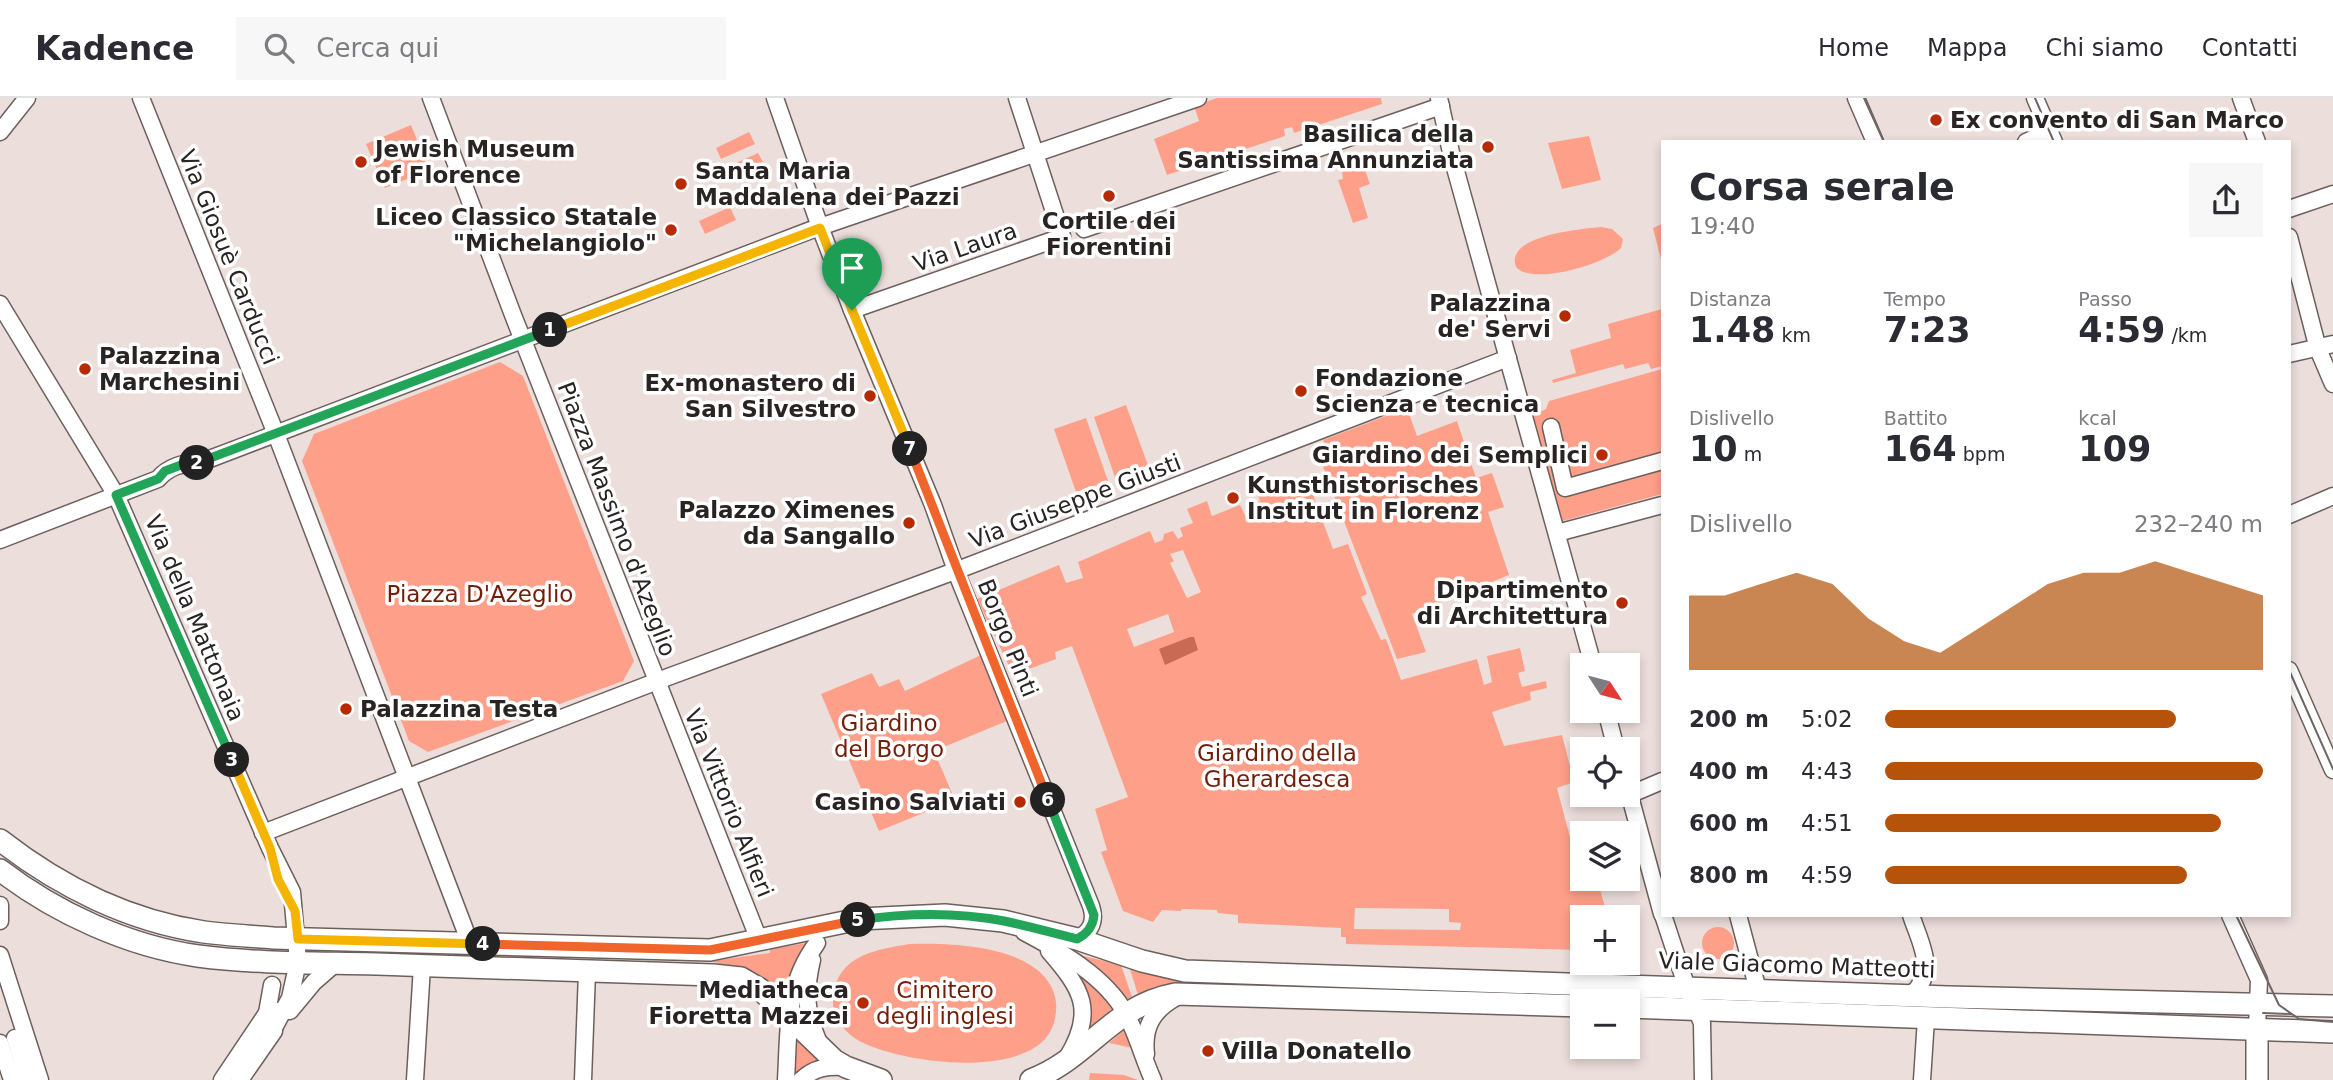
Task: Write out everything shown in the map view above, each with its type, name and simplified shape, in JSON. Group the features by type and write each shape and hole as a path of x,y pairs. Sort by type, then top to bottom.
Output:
{"main road":[{"name":"Viale Giacomo Matteotti","path":"0,840 61,883 131,912 204,932 298,939 696,950 726,948 835,923 888,916 945,915 1003,921 1077,939 1185,971 2333,1006"},
{"path":"1,874 33,894 97,926 150,945 199,956 740,978 760,989 821,1048 846,1067 881,1080"},
{"path":"1031,1080 1063,1063 1125,1013 1142,1003 1168,995 1190,993 1570,1006"},
{"name":"Viale Giacomo Matteotti","path":"1640,1008 2333,1032"},
{"path":"2257,1028 2257,1080"}],"street":[{"path":"0,132 27,98"},
{"name":"Via Giosuè Carducci","path":"141,98 276,434"},
{"name":"Piazza Massimo d'Azeglio","path":"267,841 405,778 656,682 431,98"},
{"name":"Borgo Pinti","path":"775,98 852,310 928,493 956,571 1091,906 1093,920 1087,933 1077,939"},
{"path":"1017,98 1058,238"},
{"path":"0,540 158,479 165,471 189,462 199,463 820,228 1198,98"},
{"path":"1856,98 1874,140"},
{"path":"2035,98 2052,136 2035,140"},
{"path":"2241,98 2256,140"},
{"path":"1440,102 1452,157 1590,653"},
{"name":"Via Laura","path":"852,310 1440,102"},
{"path":"2291,208 2333,194"},
{"path":"2291,243 2326,346 2333,384"},
{"name":"Via della Mattonaia","path":"0,304 116,495 267,841 292,891 298,939 296,981 285,1010 268,1039"},
{"path":"2291,354 2326,346"},
{"name":"Via Giuseppe Giusti","path":"656,682 956,571 1508,358"},
{"path":"1551,427 1565,488 1661,461"},
{"path":"276,434 470,943"},
{"path":"1540,473 1560,467"},
{"path":"2291,514 2333,496"},
{"path":"1557,533 1661,505"},
{"path":"2291,675 2333,770"},
{"name":"Via Vittorio Alfieri","path":"656,682 759,940"},
{"path":"1640,788 1661,781"},
{"path":"1632,807 1661,908"},
{"path":"0,905 0,921"},
{"path":"1664,917 1686,988 1703,1027 1703,1080"},
{"path":"1739,917 1758,990"},
{"path":"1912,917 1927,968 1922,983 1912,994"},
{"path":"2231,917 2259,980 2257,1028"},
{"path":"1003,921 1088,972 1125,1013 1150,1075"},
{"path":"786,1080 789,1017 798,974 817,943 835,923"},
{"path":"1040,941 1074,981 1081,996 1081,1024 1075,1044 1063,1063"},
{"path":"817,943 810,968 806,1006 821,1048"},
{"path":"0,955 40,1080"},
{"path":"240,1080 300,998 337,962"},
{"path":"415,1080 422,966"},
{"path":"583,1080 587,972"},
{"path":"222,1080 267,1013 272,985"},
{"path":"0,989 28,1080"},
{"path":"1150,1075 1145,1040 1149,1023 1167,1003 1190,993"},
{"path":"267,1013 285,1010"},
{"path":"1922,1080 1926,1019"},
{"path":"0,1043 12,1080"},
{"path":"801,1080 811,1072 825,1067 846,1067"}],"green space":[{"path":"1217,98 1381,98 1382,104 1294,133 1292,127 1284,129 1285,136 1167,175 1154,139 1199,121 1194,106"},
{"path":"411,125 429,170 385,188 366,144"},
{"path":"749,132 755,144 721,159 716,148"},
{"path":"1589,136 1601,180 1562,189 1548,143"},
{"path":"758,153 764,164 730,180 725,168"},
{"path":"1363,164 1370,184 1359,188 1368,218 1353,223 1338,180 1343,179 1342,172"},
{"path":"730,207 736,220 705,234 699,221"},
{"path":"1661,224 1661,259 1653,228"},
{"path":"1601,227 1612,229 1623,239 1621,248 1613,254 1585,266 1552,274 1525,272 1516,267 1515,256 1533,241 1563,232"},
{"path":"1661,309 1661,366 1651,369 1648,363 1625,369 1623,364 1553,383 1552,380 1576,373 1570,350 1611,338 1608,324"},
{"name":"Piazza D'Azeglio","path":"500,362 523,376 634,661 623,681 428,752 409,741 302,461 314,434"},
{"name":"Giardino dei Semplici","path":"1661,369 1661,494 1559,522 1530,417 1546,409 1549,401"},
{"path":"1126,405 1149,468 1116,480 1094,417"},
{"path":"1407,408 1417,436 1457,421 1476,478 1492,473 1504,507 1488,512 1509,575 1412,614 1426,652 1397,659 1317,451 1326,447 1323,440"},
{"path":"1086,418 1108,481 1076,492 1054,429"},
{"name":"Giardino della Gherardesca","path":"1278,481 1282,494 1309,484 1333,549 1348,544 1367,594 1361,597 1381,640 1386,639 1401,680 1477,659 1484,685 1492,682 1487,656 1520,648 1525,671 1518,673 1522,687 1546,681 1547,688 1530,692 1531,700 1492,712 1504,746 1562,735 1570,766 1570,783 1557,788 1570,837 1570,891 1600,891 1605,905 1570,905 1570,950 1346,944 1346,937 1341,937 1341,928 1238,923 1238,915 1218,913 1217,910 1162,910 1153,922 1123,911 1101,852 1107,850 1095,809 1128,797 1072,646 1055,652 1056,659 1029,669 1026,662 1009,666 977,599 1059,565 1066,583 1083,578 1078,562 1150,531 1155,543 1163,540 1164,534 1173,531 1178,539 1183,536 1180,528 1193,523 1187,509 1207,501 1212,516 1240,505 1247,519 1260,512 1256,503 1260,501 1256,489","holes":["1183,550 1201,592 1187,598 1170,563 1174,561 1170,554","1168,614 1174,632 1134,647 1127,629","1355,908 1449,909 1449,922 1461,923 1460,930 1354,929"]},
{"name":"Giardino del Borgo","path":"981,655 1007,721 934,751 955,800 879,831 821,694 872,673 879,687 899,679 905,691"},
{"path":"1718,927 1729,932 1734,943 1729,954 1718,959 1707,954 1702,943 1707,932"},
{"path":"813,942 787,1003 738,969 710,961 770,953 770,949"},
{"name":"Cimitero degli inglesi","path":"910,944 950,945 996,951 1018,958 1036,969 1049,983 1056,1002 1050,1032 1036,1047 1014,1057 987,1062 927,1060 874,1048 856,1039 840,1024 835,1015 834,989 839,976 847,966 869,953"},
{"path":"1063,951 1121,965 1132,997 1123,1001"},
{"path":"1059,956 1095,986 1113,1008 1083,1037 1086,1023"},
{"path":"1130,969 1206,983 1138,995"},
{"path":"1124,1030 1133,1048 1109,1043"},
{"path":"794,1041 819,1060 800,1070 793,1080"},
{"path":"1090,1073 1124,1075 1138,1080 1089,1080"}],"shaded area":[{"path":"1194,637 1198,650 1165,665 1159,649"}],"tram line":[{"path":"1864,98 1883,140"},
{"path":"2035,98 2053,140"},
{"path":"2291,674 2333,769"},
{"path":"2237,917 2279,1005 2299,1019 2333,1022"},
{"path":"2263,1013 2291,1014"}],"place":[{"name":"Ex convento di San Marco","path":"1936,120"},
{"name":"Basilica della Santissima Annunziata","path":"1488,147"},
{"name":"Jewish Museum of Florence","path":"361,162"},
{"name":"Santa Maria Maddalena dei Pazzi","path":"681,184"},
{"name":"Cortile dei Fiorentini","path":"1109,196"},
{"name":"Liceo Classico Statale \"Michelangiolo\"","path":"671,230"},
{"name":"Palazzina de' Servi","path":"1565,316"},
{"name":"Palazzina Marchesini","path":"85,369"},
{"name":"Fondazione Scienza e tecnica","path":"1301,391"},
{"name":"Ex-monastero di San Silvestro","path":"870,396"},
{"name":"Giardino dei Semplici","path":"1602,455"},
{"name":"Kunsthistorisches Institut in Florenz","path":"1233,498"},
{"name":"Palazzo Ximenes da Sangallo","path":"909,523"},
{"name":"Dipartimento di Architettura","path":"1622,603"},
{"name":"Palazzina Testa","path":"346,709"},
{"name":"Casino Salviati","path":"1020,802"},
{"name":"Mediatheca Fioretta Mazzei","path":"863,1003"},
{"name":"Villa Donatello","path":"1208,1051"}],"route":[{"path":"820,228 852,310 933,505 959,579 1091,906 1094,917 1087,933 1077,939 1003,921 945,915 859,919 710,950 298,939 295,911 278,879 270,848 116,495 158,479 165,471 189,462 199,463 820,228"}]}
